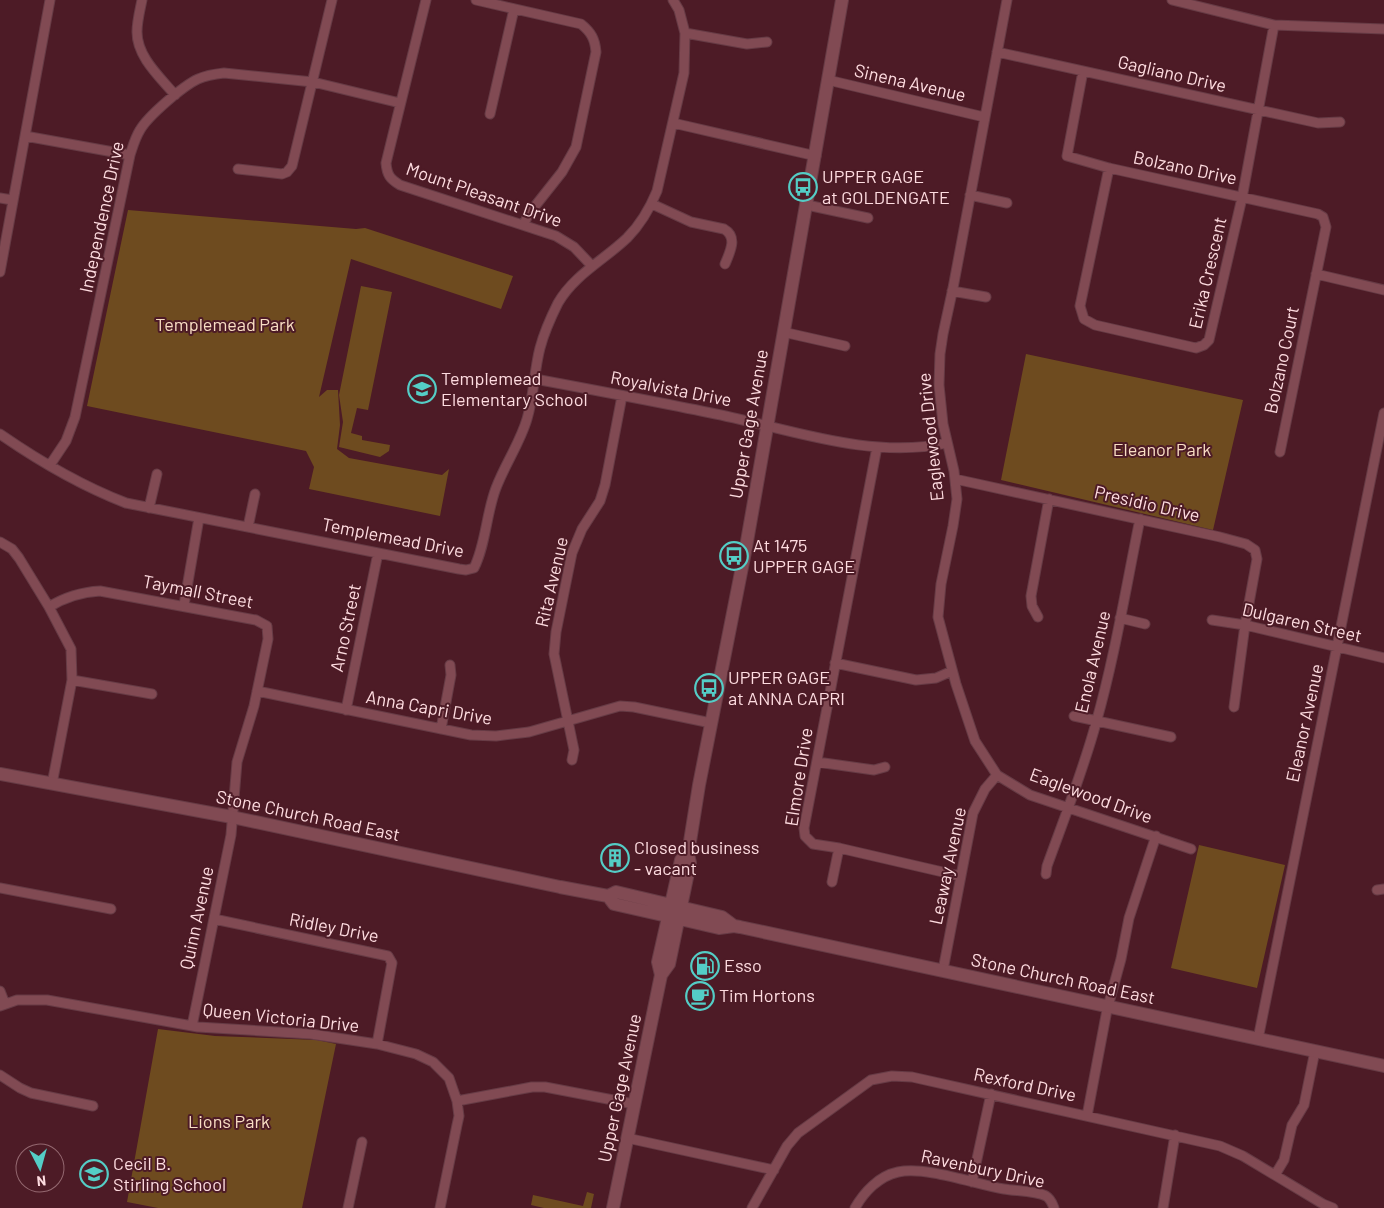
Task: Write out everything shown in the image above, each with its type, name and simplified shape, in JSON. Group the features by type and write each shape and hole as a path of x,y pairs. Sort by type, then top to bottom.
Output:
{"main road":[{"name":"Upper Gage Avenue","path":"613,1208 662,976 669,964 681,860 688,854 711,723 746,547 842,0"},
{"name":"Stone Church Road East","path":"0,774 232,817 400,854 608,896 616,892 719,928 734,926 1384,1066"}],"street":[{"path":"0,272 50,0"},
{"path":"142,0 137,29 138,44 144,57 175,96"},
{"path":"238,169 282,174 290,169 294,162 332,0"},
{"name":"Mount Pleasant Drive","path":"426,0 386,163 387,173 392,180 400,184 524,224 563,240 577,250 592,266"},
{"path":"476,0 581,24 593,36 596,52 576,147 562,172 528,215 524,224"},
{"name":"Templemead Drive","path":"2,439 101,493 126,503 459,569 474,568 478,560 496,487 514,452 527,419 536,379 540,349 546,329 559,302 569,287 627,238 642,221 657,191 684,73 685,33 679,10 673,0"},
{"name":"Eaglewood Drive","path":"1007,0 940,354 939,384 943,424 955,479 956,499 953,526 941,584 938,617 952,671 975,741 997,775 1030,795 1067,809 1156,836 1191,849"},
{"path":"1172,0 1274,25 1384,29"},
{"path":"490,114 514,9"},
{"path":"1242,198 1274,25"},
{"path":"685,33 747,44 767,42"},
{"name":"Gagliano Drive","path":"997,52 1318,123 1340,122"},
{"name":"Bolzano Drive","path":"1084,70 1067,156 1109,168 1318,214 1323,217 1326,227 1316,274"},
{"name":"Independence Drive","path":"50,465 66,441 75,417 130,155 135,139 146,121 196,80 211,74 224,73 312,82 400,103"},
{"name":"Sinena Avenue","path":"828,80 984,117"},
{"path":"673,123 816,156"},
{"path":"25,136 130,155"},
{"name":"Erika Crescent","path":"1109,168 1080,306 1084,319 1095,325 1196,348 1204,346 1209,340 1242,198"},
{"path":"970,194 1006,203"},
{"path":"0,198 12,200"},
{"path":"652,204 691,222 718,227 728,231 732,246 725,264"},
{"path":"807,205 868,218"},
{"path":"1316,274 1384,290"},
{"name":"Bolzano Court","path":"1280,452 1316,274"},
{"path":"952,291 986,297"},
{"path":"783,332 844,346"},
{"name":"Royalvista Drive","path":"536,379 766,425 805,435 877,447 912,448 947,443"},
{"name":"Rita Avenue","path":"572,760 574,750 554,662 554,645 572,553 582,529 600,501 606,486 622,396"},
{"name":"Eleanor Avenue","path":"1258,1039 1384,413"},
{"name":"Elmore Drive","path":"877,447 804,836 813,844 839,848 960,876"},
{"path":"149,508 157,474"},
{"name":"Presidio Drive","path":"955,479 1246,544 1255,550 1257,560 1245,625"},
{"path":"248,527 255,494"},
{"path":"1038,617 1032,606 1031,596 1049,499"},
{"path":"184,605 199,518"},
{"name":"Enola Avenue","path":"1046,874 1047,866 1090,746 1097,720 1140,519"},
{"path":"0,542 12,550 19,558 68,640 70,649 72,680 52,784"},
{"name":"Arno Street","path":"346,710 378,553"},
{"name":"Taymall Street","path":"49,607 75,595 100,591 184,605 256,620 267,626 268,639 257,691 237,762 232,817"},
{"path":"1120,618 1145,624"},
{"name":"Dulgaren Street","path":"1212,620 1245,625 1384,658"},
{"path":"1234,707 1245,625"},
{"path":"836,663 916,680 936,678 952,671"},
{"path":"441,729 451,676 450,665"},
{"path":"72,680 152,694"},
{"name":"Anna Capri Drive","path":"257,691 471,735 496,736 529,732 568,722 606,709 628,706 711,723"},
{"path":"1074,716 1171,737"},
{"path":"817,762 874,770 885,767"},
{"name":"Leaway Avenue","path":"943,970 973,813 985,790 997,775"},
{"name":"Quinn Avenue","path":"192,1026 231,835 232,817"},
{"path":"1088,1116 1108,1007 1121,959 1128,918 1156,836"},
{"path":"832,882 839,848"},
{"path":"0,888 111,909"},
{"name":"Ridley Drive","path":"214,919 388,956 392,963 392,968 376,1044"},
{"path":"0,991 2,1005"},
{"name":"Queen Victoria Drive","path":"2,1005 17,1000 47,1000 201,1028 312,1034 376,1044 416,1054 433,1062 446,1074 458,1101 458,1125 440,1208"},
{"path":"1275,1175 1284,1160 1292,1125 1304,1105 1315,1051"},
{"path":"0,1075 31,1093 93,1106"},
{"name":"Rexford Drive","path":"752,1208 787,1146 798,1133 871,1080 892,1076 912,1077 1220,1146 1243,1156 1323,1204 1333,1208"},
{"path":"458,1101 532,1087 545,1087 634,1104"},
{"path":"972,1182 991,1094"},
{"path":"1163,1208 1175,1136"},
{"path":"627,1138 774,1170"},
{"path":"348,1208 362,1142"},
{"name":"Ravenbury Drive","path":"855,1208 866,1192 884,1178 898,1172 915,1170 1003,1189 1045,1195 1052,1201 1054,1208"}],"green space":[{"name":"Templemead Park","path":"128,210 356,229 365,228 513,276 501,309 351,259 319,397 327,390 338,390 340,425 337,449 349,458 442,475 449,469 440,516 309,489 314,467 306,451 87,406"},
{"path":"361,286 392,292 368,410 357,408 351,433 362,436 362,440 390,445 389,451 380,457 339,447 343,422 339,395"},
{"name":"Eleanor Park","path":"1026,354 1243,400 1213,530 1001,480"},
{"path":"1199,845 1285,865 1257,988 1171,968"},
{"name":"Lions Park","path":"158,1029 215,1036 317,1040 336,1044 302,1208 158,1208 127,1202"},
{"path":"587,1192 594,1194 591,1208 544,1208 531,1205 533,1195 583,1206"}],"place":[{"name":"UPPER GAGE at GOLDENGATE","path":"803,187"},
{"name":"Templemead Elementary School","path":"422,389"},
{"name":"At 1475 UPPER GAGE","path":"734,556"},
{"name":"UPPER GAGE at ANNA CAPRI","path":"709,688"},
{"name":"Closed business - vacant","path":"615,858"},
{"name":"Esso","path":"705,966"},
{"name":"Tim Hortons","path":"700,996"},
{"name":"Cecil B. Stirling School","path":"94,1174"}]}
